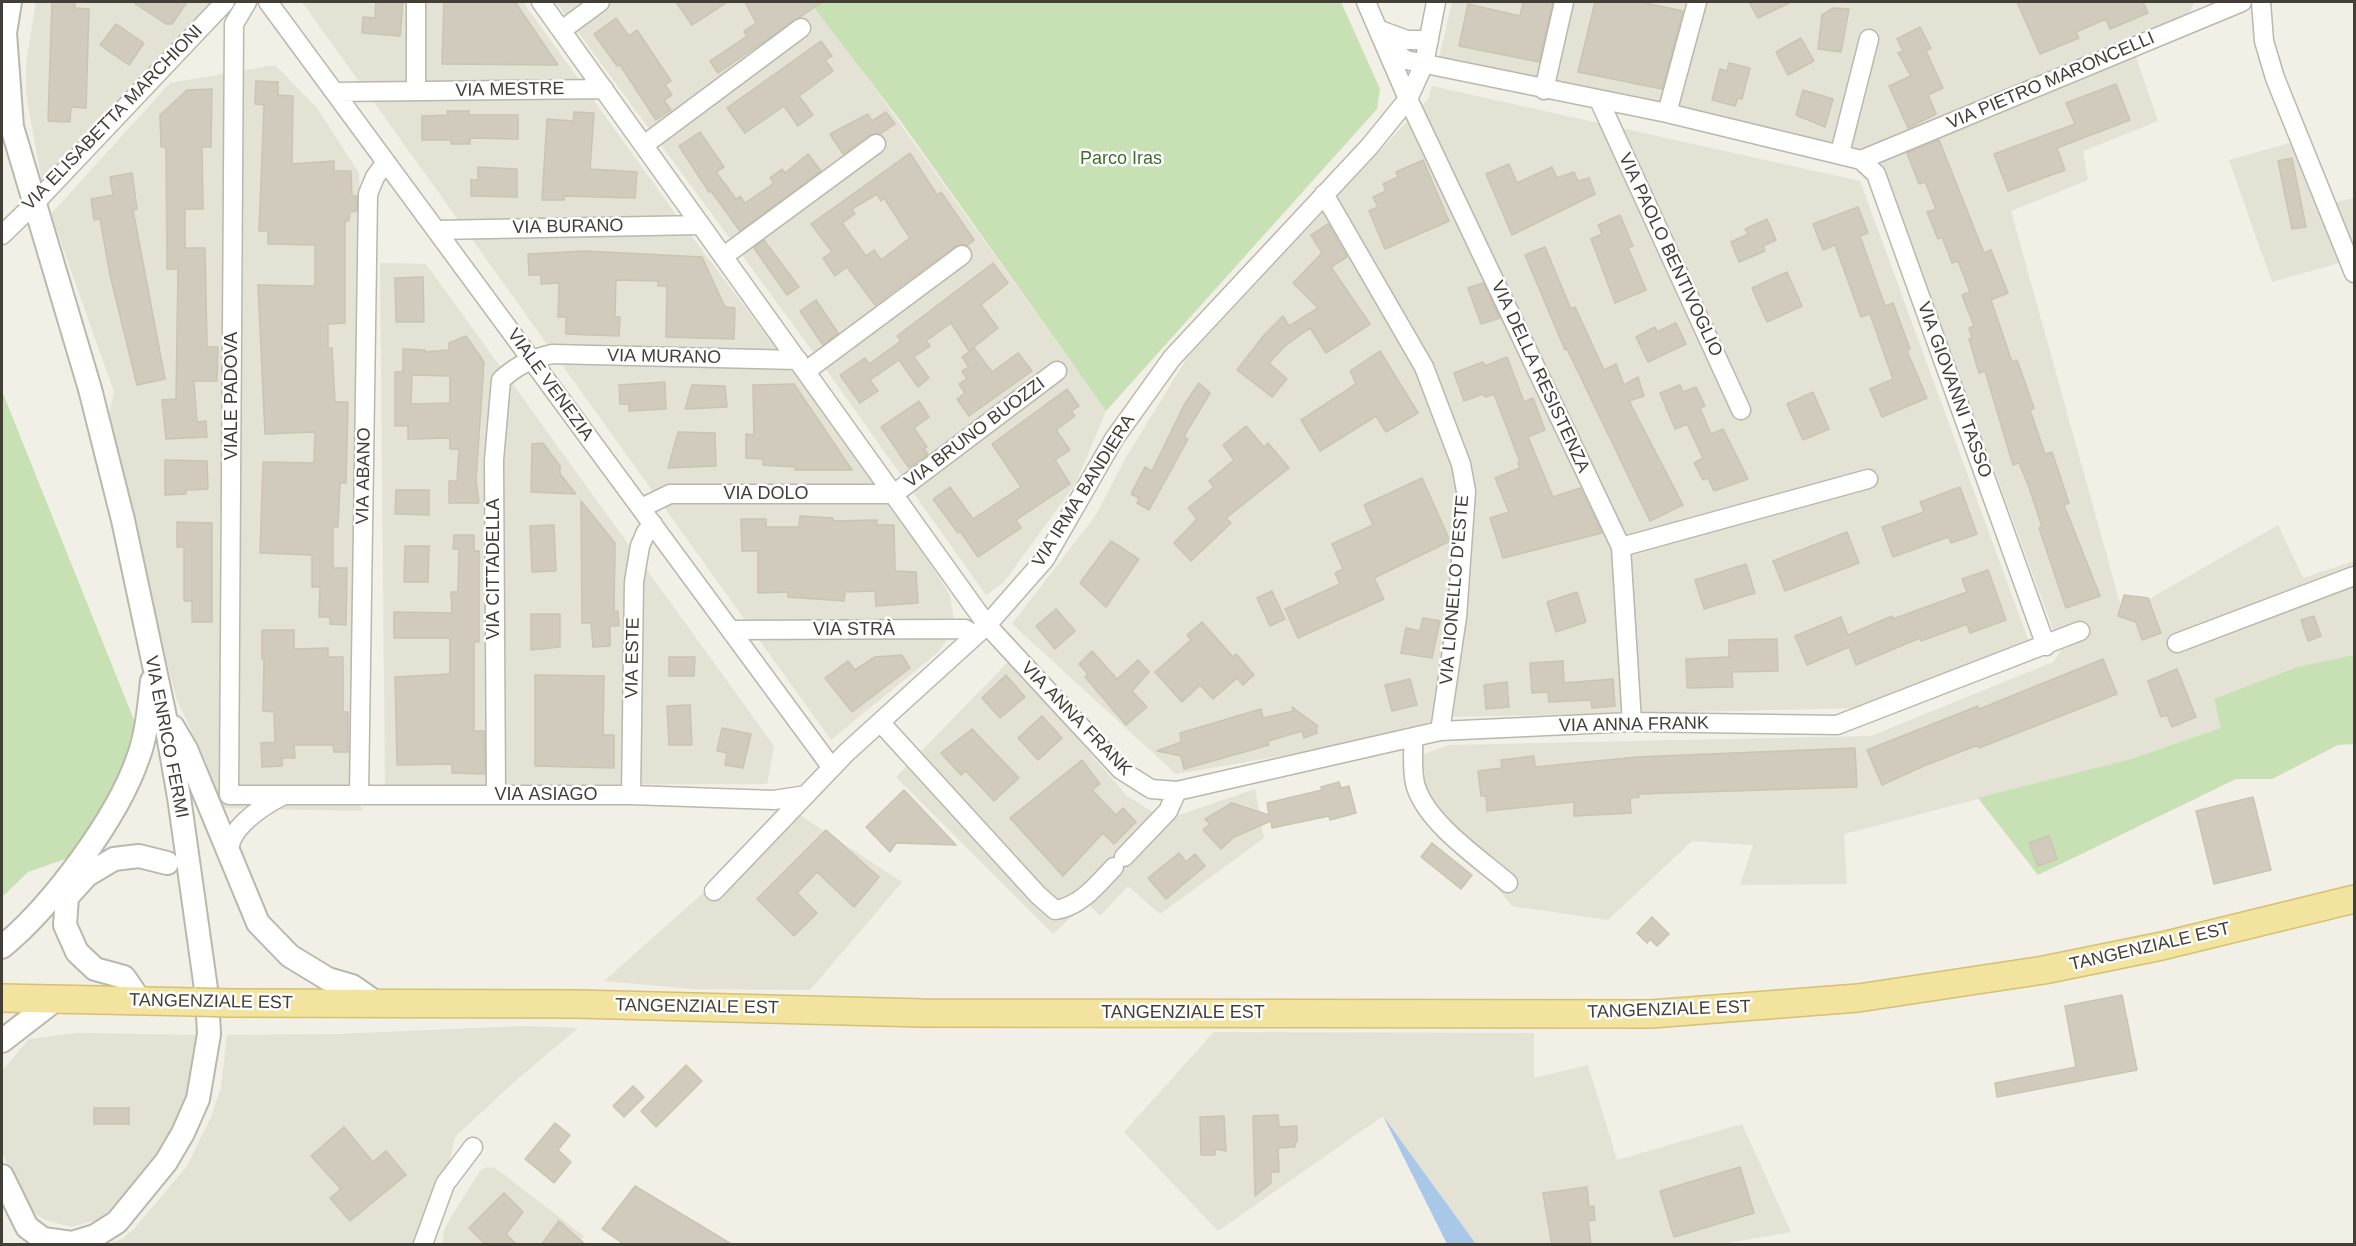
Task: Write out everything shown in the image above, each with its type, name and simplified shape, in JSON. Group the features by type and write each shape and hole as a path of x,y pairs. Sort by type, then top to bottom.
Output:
{"main road":[{"name":"TANGENZIALE EST","path":"2,998 231,1003 578,1004 922,1013 1651,1014 1858,998 2044,970 2162,946 2355,899"}],"street":[{"name":"VIA ENRICO FERMI","path":"2,1176 27,1227 53,1243 85,1242 117,1222 140,1197 183,1133 198,1099 210,1034 192,889 164,711 123,520 90,389 12,127 8,98 5,33 10,2"},
{"name":"VIA ELISABETTA MARCHIONI","path":"2,235 225,2"},
{"path":"206,21 220,18 228,19 234,24 248,2"},
{"name":"VIALE VENEZIA","path":"268,2 832,768"},
{"path":"416,2 416,91"},
{"name":"VIA BRUNO BUOZZI","path":"541,2 894,494 981,630"},
{"path":"562,30 600,2"},
{"name":"VIA DELLA RESISTENZA","path":"1366,2 1384,39 1408,99 1621,547 1632,722"},
{"name":"VIA IRMA BANDIERA","path":"714,891 832,768 981,630 1045,559 1114,439 1172,358 1369,147 1408,99 1424,64 1436,2"},
{"path":"1544,90 1564,2"},
{"path":"1667,113 1697,2"},
{"name":"VIA PIETRO MARONCELLI","path":"1861,160 2242,2"},
{"path":"2261,2 2264,41 2275,78 2355,273"},
{"name":"VIALE PADOVA","path":"229,795 234,24"},
{"path":"644,145 801,28"},
{"path":"1384,39 1429,40"},
{"path":"1384,39 1406,60 1544,90 1667,113 1840,153 1861,160"},
{"path":"1840,153 1869,39"},
{"name":"VIA MESTRE","path":"334,92 604,88"},
{"name":"VIA PAOLO BENTIVOGLIO","path":"1599,100 1741,410"},
{"path":"724,256 876,144"},
{"name":"VIA GIOVANNI TASSO","path":"1861,160 1876,174 2046,646"},
{"name":"VIA ABANO","path":"358,795 368,194 375,177 386,162"},
{"name":"VIA LIONELLO D'ESTE","path":"1324,194 1424,367 1461,464 1466,491 1461,560 1456,617 1440,731"},
{"name":"VIA BURANO","path":"436,230 701,225"},
{"path":"802,366 962,255"},
{"name":"VIA MURANO","path":"531,359 552,354 802,366"},
{"name":"VIA CITTADELLA","path":"495,795 494,460 501,380 513,369 531,359"},
{"name":"VIA BRUNO BUOZZI","path":"894,494 1057,371"},
{"path":"1621,547 1868,479"},
{"name":"VIA DOLO","path":"640,508 670,494 894,494"},
{"name":"VIA ESTE","path":"631,795 634,582 640,546 646,532 653,524"},
{"path":"2177,644 2355,576"},
{"name":"VIA STRÀ","path":"730,630 981,630"},
{"name":"VIA ANNA FRANK","path":"981,630 1121,770 1151,789 1178,791 1440,731 1632,722 1837,725 2080,631"},
{"path":"2,948 29,924 108,822 139,757 154,668"},
{"path":"164,711 186,749 258,923 290,956 328,979 352,986 378,1004"},
{"path":"880,722 1038,895 1055,910 1064,909 1087,895 1168,811 1178,791"},
{"path":"1413,737 1415,786 1426,807 1440,824 1508,883"},
{"name":"VIA ASIAGO","path":"229,795 631,795 774,800 806,795"},
{"name":"VIA ASIAGO","path":"232,860 229,853 245,820 260,807 284,795"},
{"path":"75,865 97,852 119,848 135,849 153,854 167,863 192,889"},
{"path":"141,1002 124,977 95,969 77,952 65,925 67,897 87,874 114,860 139,856 167,863"},
{"path":"2,1041 55,1000"},
{"path":"423,1245 445,1184 473,1147"}],"shaded area":[{"path":"36,2 211,2 42,182 26,94 26,64"},
{"path":"302,2 523,2 695,241 802,382 905,525 950,595 954,621 949,637 938,652 831,740"},
{"path":"556,2 813,2 1106,411 1076,483 1004,582 986,595 825,368"},
{"path":"1452,2 2194,2 2181,35 2135,54 2158,121 2083,151 2088,180 2011,211 2123,614 2278,525 2303,578 2354,561 2354,655 2297,667 2215,699 2222,728 2131,759 1844,834 1847,884 1740,885 1753,845 1692,841 1608,920 1512,906 1445,825 1405,761 1449,745 1871,736 2053,662 2061,651 1880,159 1439,58"},
{"path":"275,65 317,108 359,173 361,230 358,802 363,811 220,808 206,762 177,700 138,554 109,414 114,392 51,214 170,83"},
{"path":"1432,86 1860,181 2029,642 1866,708 1445,717 1390,737 1176,774 1012,624 1096,515 1125,459 1187,358 1428,99"},
{"path":"2307,138 2336,202 2354,198 2354,287 2346,261 2272,282 2229,160"},
{"path":"380,263 426,264 774,746 767,784 385,785"},
{"path":"1010,660 1126,795 1165,820 1255,789 1264,838 1160,914 1128,886 1100,916 1087,902 1053,934 896,777"},
{"path":"798,814 902,882 810,990 693,989 604,981 790,816"},
{"path":"522,1026 578,1028 513,1083 455,1137 430,1244 107,1244 122,1239 135,1228 187,1166 211,1117 221,1088 227,1035 340,1034"},
{"path":"1214,1032 1534,1033 1534,1078 1588,1065 1617,1160 1742,1124 1791,1232 1722,1244 1476,1244 1383,1116 1218,1231 1124,1132"},
{"path":"77,1033 198,1035 194,1080 162,1152 115,1208 97,1220 71,1227 46,1220 30,1211 16,1186 2,1152 2,1071 29,1039"},
{"path":"487,1167 495,1168 584,1236 578,1244 442,1244 444,1230 453,1214 480,1171"}],"green space":[{"name":"Parco Iras","path":"810,2 1341,2 1380,89 1377,109 1106,411 902,123"},
{"path":"2,391 138,730 109,799 68,858 28,872 2,897"},
{"path":"2354,655 2354,744 2338,745 2272,779 2236,779 2038,875 1978,798 2131,759 2221,728 2214,699 2297,667"}],"water":[{"path":"1383,1116 1476,1244 1447,1244"}],"building":[{"path":"52,2 75,2 75,8 89,9 86,108 71,107 70,122 48,121"},
{"path":"133,2 187,2 172,24 166,24"},
{"path":"376,2 403,2 400,36 362,33 363,17 375,18"},
{"path":"444,2 515,2 558,65 442,64"},
{"path":"676,2 727,2 692,25"},
{"path":"745,2 822,2 718,73 710,61 747,36 744,31 756,23"},
{"path":"1523,2 1553,2 1539,62 1459,46 1468,4 1520,16"},
{"path":"1595,2 1640,2 1683,11 1662,89 1578,72"},
{"path":"1749,2 1791,2 1758,18"},
{"path":"2017,2 2143,2 2148,13 2110,29 2106,19 2076,32 2079,38 2040,54"},
{"path":"1833,8 1849,9 1841,52 1818,49 1822,15"},
{"path":"616,18 629,36 637,30 671,81 665,85 672,95 664,100 671,110 656,120 620,65 617,66 594,34"},
{"path":"116,24 144,43 129,65 100,45"},
{"path":"1920,27 1931,48 1926,51 1943,88 1928,95 1936,114 1908,128 1889,86 1911,76 1898,53 1903,51 1897,39"},
{"path":"1801,38 1814,61 1788,75 1776,52"},
{"path":"821,41 832,56 825,60 833,71 799,96 813,115 798,126 784,106 745,133 727,108"},
{"path":"1729,63 1750,68 1742,99 1738,98 1735,106 1712,100 1720,69 1727,71"},
{"path":"256,81 278,82 278,95 293,96 292,164 334,161 334,171 351,171 352,196 357,196 357,211 350,212 349,221 345,221 345,323 328,324 328,348 332,348 335,402 348,402 346,483 340,483 338,527 333,527 333,568 347,568 346,625 330,624 330,617 319,617 320,587 312,587 312,555 260,553 263,462 314,463 315,432 265,434 258,285 315,286 315,245 268,244 268,231 259,231 264,105 255,104"},
{"path":"2116,84 2130,120 2057,148 2065,170 2008,191 1994,154 2075,124 2066,103"},
{"path":"212,89 211,147 202,147 203,209 185,209 185,248 205,248 207,347 218,347 217,381 194,381 197,422 206,421 207,437 166,439 162,400 176,399 178,269 167,269 166,147 161,147 160,115 187,90"},
{"path":"1803,90 1833,99 1825,127 1796,115"},
{"path":"447,111 469,111 469,115 518,115 518,139 470,138 470,144 451,144 451,140 422,140 422,116 448,115"},
{"path":"574,112 594,113 590,169 637,172 635,198 564,196 564,200 542,200 547,119 573,121"},
{"path":"886,112 895,124 880,134 869,135 843,154 830,134 868,114 872,121"},
{"path":"700,132 724,167 716,172 736,199 740,196 745,203 774,183 770,178 782,169 785,173 808,154 821,171 740,231 711,191 709,192 679,146"},
{"path":"1939,140 1984,253 1991,250 2008,293 1991,300 2012,362 2017,360 2034,408 2030,410 2045,454 2052,452 2069,503 2064,505 2100,596 2066,608 2039,528 2042,527 2029,487 2019,463 2013,465 1985,371 1979,373 1969,339 1972,338 1969,328 1974,326 1962,295 1970,292 1958,261 1952,263 1942,237 1938,239 1927,212 1936,209 1925,182 1919,184 1907,153"},
{"path":"910,153 937,195 941,192 974,240 968,245 955,246 875,305 847,267 835,276 823,258 832,252 811,224","holes":["877,194 881,201 884,198 910,238 881,260 874,250 866,256 842,223 855,214 852,209"]},
{"path":"2292,158 2306,227 2292,229 2278,161"},
{"path":"1423,160 1449,221 1385,249 1369,211 1378,207 1373,197 1386,191 1383,184 1398,177 1396,172"},
{"path":"1509,164 1517,183 1552,167 1557,178 1574,172 1578,181 1589,178 1595,194 1512,235 1486,174"},
{"path":"478,167 517,169 517,197 471,196 471,180 478,180"},
{"path":"132,173 137,209 133,210 165,379 137,385 110,275 100,219 94,220 91,199 113,195 110,177"},
{"path":"1858,207 1868,233 1860,236 1885,306 1893,303 1910,349 1907,351 1927,398 1882,417 1870,389 1893,379 1870,314 1861,317 1835,245 1823,250 1813,224"},
{"path":"1620,215 1633,246 1628,248 1646,290 1615,303 1591,239 1602,234 1598,225"},
{"path":"1767,219 1776,240 1763,246 1765,251 1739,262 1731,242 1748,234 1745,229"},
{"path":"1328,224 1347,257 1331,267 1370,324 1326,353 1310,328 1285,346 1269,363 1287,379 1272,397 1237,370 1264,335 1283,316 1289,326 1318,308 1293,283 1322,253 1311,235"},
{"path":"764,240 799,287 787,295 754,248"},
{"path":"1545,247 1571,309 1575,307 1604,370 1616,364 1624,385 1638,377 1644,396 1629,401 1683,505 1650,521 1567,349 1565,350 1525,255"},
{"path":"585,251 702,257 725,307 735,308 734,339 666,337 667,286 658,286 658,281 616,280 615,317 620,317 619,336 566,334 566,317 558,317 559,283 541,284 541,275 529,275 528,254"},
{"path":"993,263 1008,283 981,305 998,328 969,351 951,323 926,341 930,346 914,357 929,378 918,387 899,360 870,380 878,391 860,403 840,375 865,358 869,364 901,341 897,336"},
{"path":"1787,272 1802,306 1767,322 1752,288"},
{"path":"423,277 424,322 396,322 395,278"},
{"path":"1483,283 1500,318 1481,324 1468,288"},
{"path":"816,300 838,333 823,345 800,311"},
{"path":"1676,323 1686,344 1648,362 1636,337 1655,327 1657,332"},
{"path":"466,336 484,362 476,480 479,503 449,503 449,481 457,481 459,449 450,449 450,438 408,439 408,426 395,426 395,372 403,372 403,349 425,350 425,352 449,350 449,343","holes":["412,375 450,376 450,403 411,404"]},
{"path":"974,348 992,372 1018,353 1032,371 969,416 957,399 965,393 959,384 967,379 962,371 969,367 962,357"},
{"path":"1380,351 1418,413 1386,432 1376,416 1320,451 1301,420 1356,384 1350,371"},
{"path":"1507,357 1524,402 1533,398 1545,430 1528,437 1553,497 1580,488 1602,533 1503,558 1490,518 1509,512 1495,478 1520,468 1518,463 1520,462 1494,394 1485,397 1483,394 1464,401 1454,373 1483,362 1485,366"},
{"path":"665,382 666,409 629,411 629,404 620,404 619,385"},
{"path":"1199,383 1210,393 1184,436 1188,439 1149,510 1137,503 1139,498 1131,494 1145,467 1152,471 1184,405"},
{"path":"794,384 852,470 795,470 795,467 763,465 763,459 746,458 746,434 754,435 753,385"},
{"path":"692,385 725,386 727,407 685,409"},
{"path":"1680,385 1683,392 1696,387 1705,406 1700,408 1711,434 1723,429 1748,479 1714,491 1708,478 1703,480 1694,463 1703,458 1687,424 1675,429 1660,393"},
{"path":"1067,389 1079,406 1071,411 1075,416 1056,430 1070,450 1055,460 1070,484 1016,520 1021,528 978,557 933,499 950,487 973,519 1021,487 992,444"},
{"path":"1813,392 1829,429 1803,440 1787,404"},
{"path":"919,401 929,417 914,428 927,447 924,449 928,454 909,468 881,427"},
{"path":"1246,426 1264,447 1268,443 1289,468 1226,518 1231,523 1191,561 1174,543 1197,519 1188,508 1214,487 1209,481 1234,460 1223,445"},
{"path":"678,432 715,433 716,466 668,468"},
{"path":"543,443 560,466 560,474 576,494 531,492 532,444"},
{"path":"165,460 207,461 208,489 186,490 186,494 165,495"},
{"path":"1422,478 1450,541 1374,578 1384,599 1298,638 1285,609 1340,584 1335,573 1343,569 1332,544 1373,525 1364,505"},
{"path":"1960,487 1977,534 1951,543 1948,537 1893,557 1882,527 1924,512 1920,502"},
{"path":"396,490 429,490 429,515 395,514"},
{"path":"581,501 615,543 614,611 618,611 619,626 610,626 610,646 593,647 591,623 582,623"},
{"path":"800,516 833,518 833,521 877,520 877,525 894,525 895,571 916,572 918,603 876,606 875,591 845,592 844,601 788,597 788,592 758,593 758,551 742,551 741,519 766,519 766,527 799,527"},
{"path":"177,522 212,523 212,622 192,622 192,601 184,601 184,547 177,547"},
{"path":"554,525 556,571 532,572 530,526"},
{"path":"1847,532 1859,563 1785,591 1773,561"},
{"path":"454,535 474,535 474,551 479,551 479,642 474,642 474,731 484,731 485,774 452,773 452,764 397,765 395,677 450,674 450,638 394,638 394,612 452,613 451,592 458,592 459,549 453,549"},
{"path":"1111,541 1139,559 1106,607 1080,583"},
{"path":"405,546 429,546 428,582 404,582"},
{"path":"1746,564 1755,593 1704,609 1695,580"},
{"path":"1988,570 2006,620 1970,633 1967,624 1921,641 1920,638 1856,665 1849,647 1807,665 1795,636 1841,617 1848,635 1892,616 1893,619 1967,592 1962,579"},
{"path":"1272,591 1285,619 1270,626 1257,598"},
{"path":"1577,592 1586,622 1556,632 1547,602"},
{"path":"2124,595 2148,598 2161,633 2142,640 2136,622 2118,616"},
{"path":"1056,609 1075,631 1055,649 1036,626"},
{"path":"531,614 560,614 560,647 531,650"},
{"path":"2314,616 2321,636 2308,641 2301,620"},
{"path":"1423,618 1440,621 1432,658 1401,653 1406,628 1420,631"},
{"path":"1202,622 1233,657 1236,654 1254,675 1243,685 1237,678 1213,699 1200,685 1182,702 1155,672 1191,640 1187,635"},
{"path":"262,630 294,630 294,649 328,648 328,657 343,657 343,712 348,712 348,752 334,752 333,745 294,745 295,758 282,758 282,766 262,767 261,743 275,742 274,712 263,711"},
{"path":"1777,639 1778,671 1732,672 1733,687 1687,688 1686,659 1729,657 1729,640"},
{"path":"1092,651 1117,679 1138,660 1149,672 1132,691 1147,707 1126,725 1085,677 1088,674 1079,664"},
{"path":"902,655 910,668 852,712 825,678 848,661 855,670 875,657"},
{"path":"669,657 695,657 694,676 669,676"},
{"path":"2103,659 2117,694 1979,748 1978,745 1926,765 1882,785 1867,750 1978,706 1979,709"},
{"path":"1563,661 1564,683 1613,679 1615,706 1592,708 1591,700 1549,702 1548,692 1532,693 1530,663"},
{"path":"2177,669 2196,717 2172,727 2167,715 2161,717 2148,681"},
{"path":"535,675 604,676 603,735 614,735 614,768 535,766"},
{"path":"1006,675 1025,697 1000,718 982,698"},
{"path":"1410,679 1417,705 1392,711 1385,685"},
{"path":"1507,682 1509,707 1486,709 1484,685"},
{"path":"690,705 692,745 669,745 667,706"},
{"path":"1292,707 1318,726 1316,727 1317,733 1304,738 1302,731 1268,741 1269,745 1184,769 1181,756 1157,751 1181,742 1180,733 1261,709 1263,718 1294,711"},
{"path":"1042,716 1062,738 1038,760 1018,738"},
{"path":"722,728 751,734 743,768 725,765 727,753 717,751"},
{"path":"972,729 1019,778 994,801 966,771 961,775 941,753"},
{"path":"1855,748 1857,787 1638,794 1639,797 1630,798 1631,813 1574,816 1574,802 1487,811 1486,796 1481,796 1478,771 1502,768 1501,760 1534,756 1535,767 1637,757"},
{"path":"1082,760 1100,784 1092,790 1116,815 1123,808 1136,822 1114,844 1103,833 1063,876 1010,818"},
{"path":"1339,782 1341,788 1349,786 1356,813 1330,820 1329,816 1272,828 1271,821 1234,837 1221,849 1203,830 1210,824 1205,819 1232,803 1269,815 1267,803 1322,790 1321,787"},
{"path":"904,790 956,845 896,843 890,852 866,827"},
{"path":"2253,797 2271,870 2214,884 2196,811"},
{"path":"826,830 879,877 854,907 817,872 797,893 817,913 794,936 757,899"},
{"path":"2049,836 2057,859 2038,866 2029,843"},
{"path":"1432,843 1472,875 1461,889 1421,857"},
{"path":"1179,853 1186,862 1195,854 1205,866 1166,899 1148,878"},
{"path":"1652,917 1669,934 1657,946 1650,939 1647,943 1637,933"},
{"path":"2122,995 2137,1070 1997,1097 1995,1083 2076,1067 2065,1006"},
{"path":"686,1065 702,1081 656,1127 641,1111"},
{"path":"633,1086 644,1097 624,1117 613,1106"},
{"path":"94,1108 129,1108 129,1124 94,1124"},
{"path":"1278,1115 1279,1127 1297,1126 1297,1142 1295,1142 1295,1147 1278,1148 1279,1172 1271,1172 1271,1183 1255,1196 1253,1116"},
{"path":"1224,1116 1226,1151 1215,1149 1215,1155 1201,1155 1200,1117"},
{"path":"555,1123 570,1135 558,1150 571,1162 554,1183 525,1159"},
{"path":"344,1127 373,1162 386,1151 406,1175 350,1221 330,1198 341,1189 311,1156"},
{"path":"1740,1167 1754,1213 1674,1237 1660,1191"},
{"path":"635,1186 733,1245 625,1245 602,1229"},
{"path":"1587,1187 1589,1207 1594,1206 1595,1220 1588,1221 1591,1245 1552,1245 1543,1193"},
{"path":"504,1193 523,1212 506,1234 517,1245 486,1245 469,1228"},
{"path":"559,1221 586,1245 541,1245"}]}
